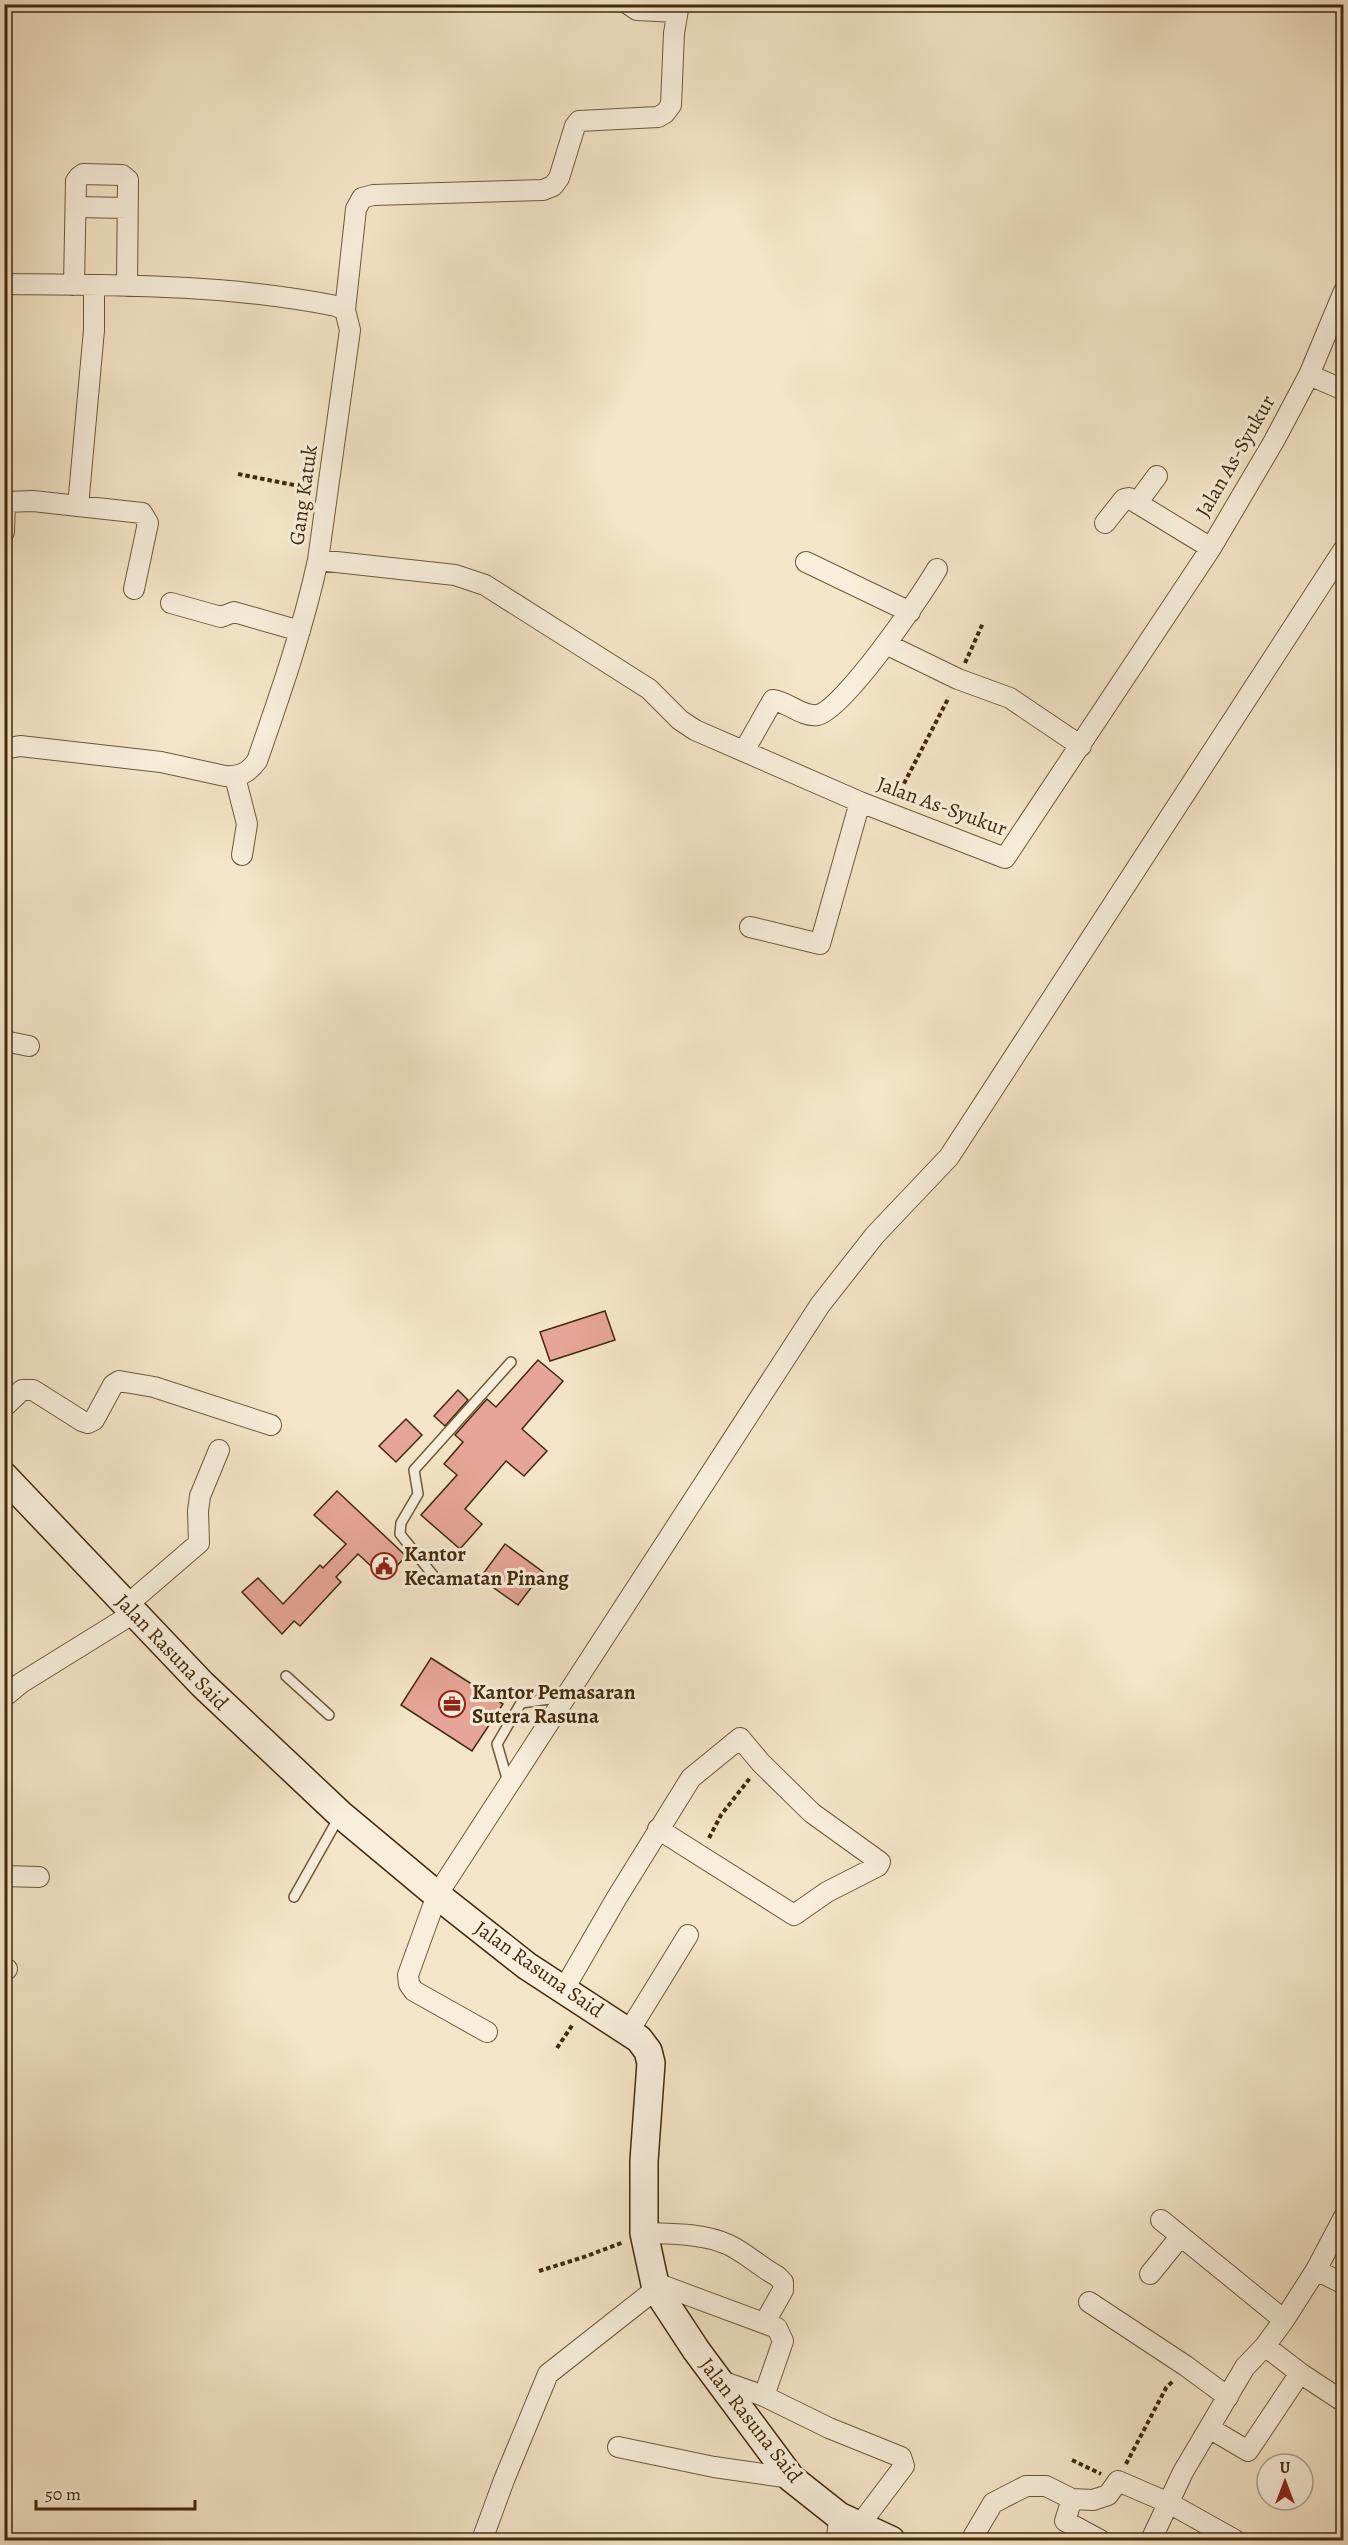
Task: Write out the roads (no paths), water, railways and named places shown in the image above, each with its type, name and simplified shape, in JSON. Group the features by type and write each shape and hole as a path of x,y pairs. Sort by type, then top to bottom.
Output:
{"main road":[{"name":"Jalan Rasuna Said","path":"4,1476 202,1684 340,1814 436,1895 527,1966 639,2039 648,2051 651,2063 644,2161 644,2234 654,2285 696,2350 791,2478 844,2528 891,2541"}],"street":[{"path":"628,4 637,10 678,8"},
{"name":"Gang Katuk","path":"236,777 245,774 257,761 300,631 318,560 350,330 345,310 356,209 363,198 373,195 543,190 553,186 559,178 575,126 579,121 658,117 665,113 671,105 678,8"},
{"path":"78,506 94,330 84,285 76,207 76,182 83,174 126,177 128,180 127,286"},
{"path":"76,207 127,208"},
{"path":"4,284 234,291 325,304 345,310"},
{"name":"Jalan As-Syukur","path":"318,560 455,575 485,585 649,689 680,720 695,730 860,802 1005,858 1211,548 1274,441 1309,375 1344,291"},
{"path":"1309,375 1344,390"},
{"path":"1137,503 1157,476"},
{"path":"1105,523 1124,499 1129,498 1211,548"},
{"path":"4,532 5,502 33,501 142,513 148,523 134,589"},
{"path":"487,2032 414,1991 409,1984 408,1975 436,1895 820,1305 875,1235 949,1157 1344,549"},
{"path":"806,562 910,612"},
{"path":"744,751 773,700 804,713 817,715 831,709 886,644 910,612 937,569"},
{"path":"171,603 221,617 234,612 300,631"},
{"path":"886,644 958,679 1010,698 1081,746"},
{"path":"4,749 20,746 148,760 236,777 247,824 243,855"},
{"path":"750,927 820,944 860,802"},
{"path":"4,1041 29,1046"},
{"path":"4,1407 22,1390 33,1390 88,1423 94,1420 115,1382 119,1381 154,1387 271,1425"},
{"path":"4,1697 21,1683 131,1609 199,1543 200,1496 219,1450"},
{"path":"564,1989 658,1829 691,1778 740,1738 761,1763 812,1813 880,1862 878,1866 827,1892 794,1915 658,1829"},
{"path":"4,1876 39,1877"},
{"path":"629,2031 688,1935"},
{"path":"1151,2541 1183,2472 1227,2397 1245,2367 1265,2346 1284,2320 1316,2270 1344,2217"},
{"path":"1161,2220 1284,2320"},
{"path":"644,2234 681,2234 713,2239 731,2246 777,2276 783,2282 783,2290 765,2322"},
{"path":"1150,2274 1180,2237"},
{"path":"1316,2270 1344,2284"},
{"path":"482,2541 504,2480 548,2374 654,2285 777,2328 783,2342 764,2396"},
{"path":"1089,2301 1186,2366 1227,2397"},
{"path":"1265,2346 1344,2402"},
{"path":"1209,2428 1248,2451 1300,2373"},
{"path":"721,2381 764,2396 829,2428 904,2460 904,2466 844,2528"},
{"path":"618,2447 714,2467 791,2478"},
{"path":"971,2541 993,2504 1026,2486 1046,2486 1072,2499 1094,2500 1108,2495 1118,2481 1168,2503 1235,2541"},
{"path":"1072,2499 1065,2521 1100,2541"}],"lane":[{"path":"436,1580 400,1534 401,1523 418,1494 414,1470 511,1362"},
{"path":"286,1676 329,1715"},
{"path":"509,1784 497,1744 521,1703 565,1697"},
{"path":"294,1897 340,1814"}],"place":[{"name":"Kantor Kecamatan Pinang","path":"384,1566"},
{"name":"Kantor Pemasaran Sutera Rasuna","path":"452,1704"}]}
